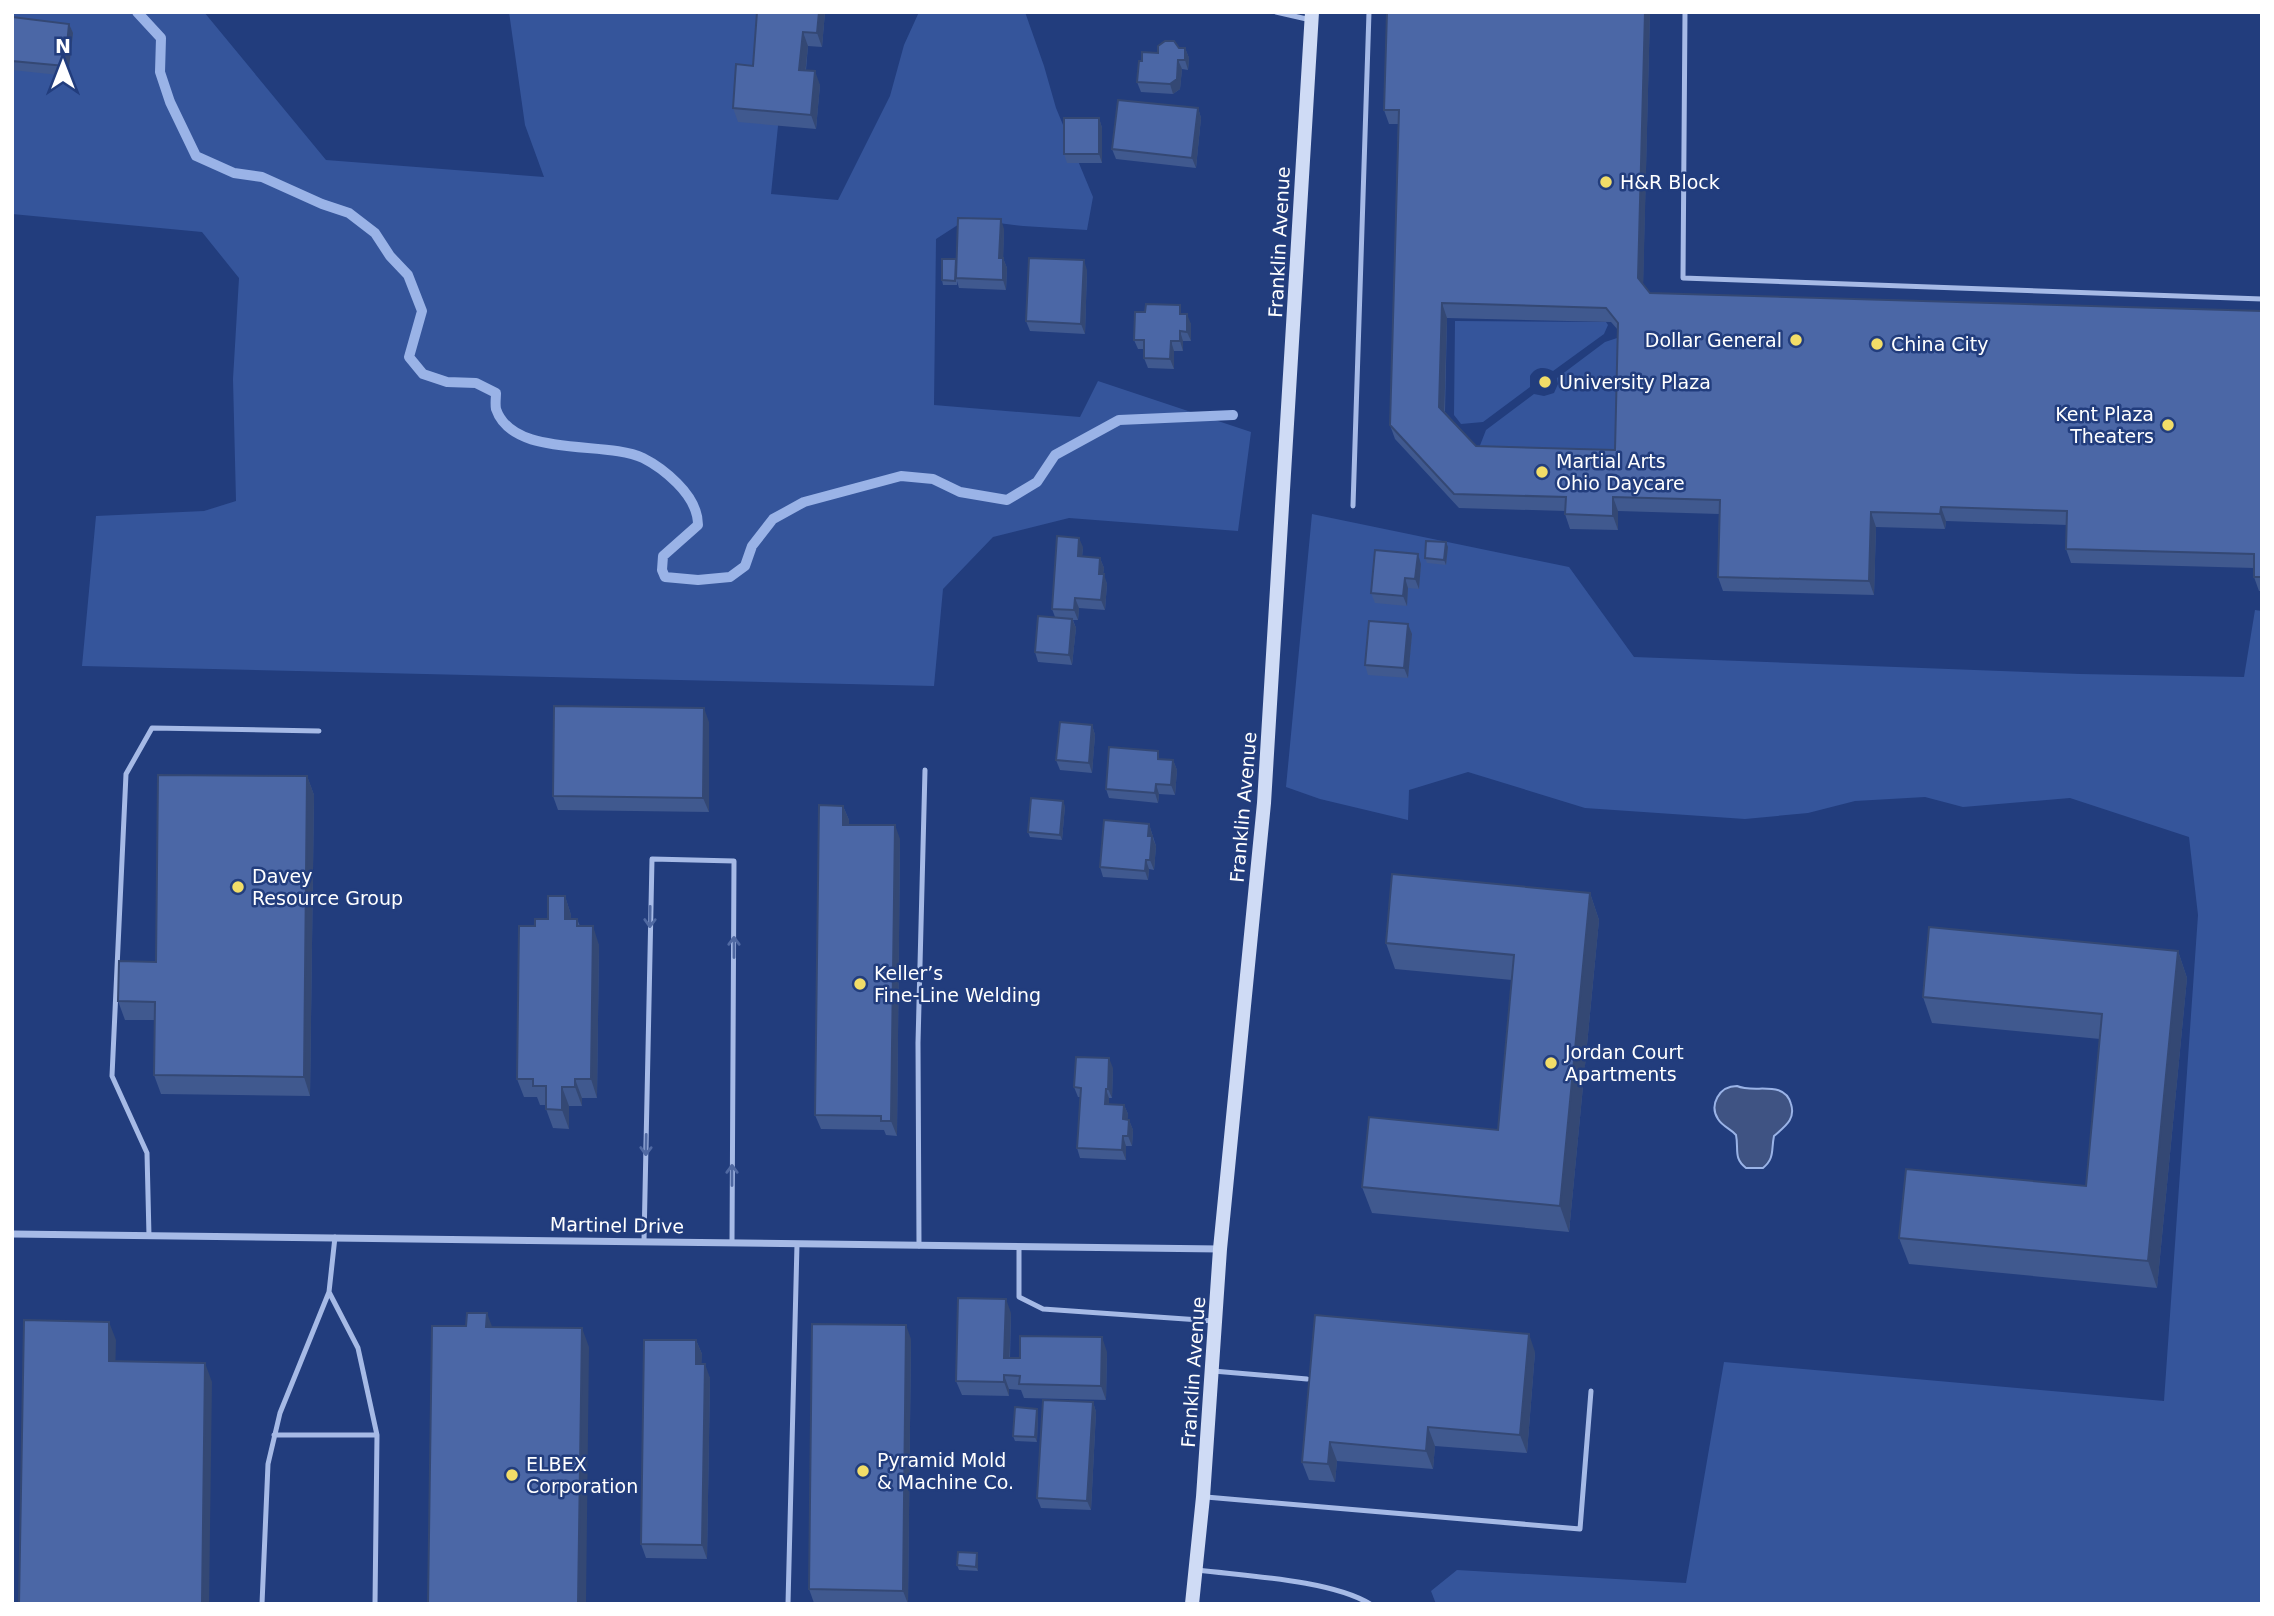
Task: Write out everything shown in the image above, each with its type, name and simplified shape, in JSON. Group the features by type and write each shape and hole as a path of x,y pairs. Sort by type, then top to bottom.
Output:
{"street":[{"name":"Franklin Avenue","path":"1192,1604 1213,1371 1220,1249 1264,803 1311,16"},
{"name":"Martinel Drive","path":"12,1234 1220,1249"}],"lane":[{"path":"1276,12 1311,16"},
{"path":"1353,506 1369,12"},
{"path":"1685,12 1683,278 2262,299"},
{"path":"149,1236 147,1153 113,1076 126,774 152,728 319,731"},
{"path":"919,1246 918,1043 925,770"},
{"path":"644,1241 652,859 665,859 734,861 732,1243"},
{"path":"262,1604 265,1496 274,1435 280,1413 329,1292 335,1237"},
{"path":"788,1604 797,1244"},
{"path":"1019,1247 1019,1297 1043,1309 1216,1321"},
{"path":"329,1292 358,1348 377,1435 375,1604"},
{"path":"1213,1371 1307,1379"},
{"path":"1203,1497 1580,1529 1591,1391"},
{"path":"274,1435 377,1435"},
{"path":"1195,1569 1336,1590 1370,1604"}],"shaded area":[{"path":"12,12 204,12 326,160 544,177 525,125 509,12 764,12 778,126 771,194 838,200 890,96 904,45 919,12 1025,12 1056,108 1093,197 1087,230 967,219 936,239 934,405 1080,417 1098,381 1251,432 1238,531 1069,518 993,537 943,589 934,686 82,666 96,516 204,511 236,501 233,379 239,278 202,232 12,214"},
{"path":"1455,321 1606,322 1608,325 1604,334 1553,371 1543,368 1534,371 1530,376 1530,387 1483,422 1461,424 1454,415"},
{"path":"1620,337 1620,457 1479,448 1486,430 1534,394 1544,396 1554,393 1558,384 1557,378 1605,342"},
{"path":"1312,514 1569,567 1634,657 2080,674 2244,677 2255,610 2262,611 2262,1604 1436,1604 1431,1591 1457,1570 1686,1583 1724,1362 2164,1401 2198,915 2189,837 2070,798 1963,807 1925,797 1855,801 1808,813 1745,819 1585,808 1468,772 1409,790 1408,820 1320,799 1286,787"},
{"path":"1737,1086 1775,1089 1787,1096 1791,1104 1790,1119 1774,1136 1771,1157 1763,1168 1746,1168 1742,1164 1738,1157 1736,1135 1720,1122 1715,1114 1717,1097 1725,1089"}],"building":[{"path":"757,12 819,12 817,33 803,32 799,70 815,71 811,115 733,108 736,64 753,66"},
{"path":"1387,12 1645,12 1638,278 1650,293 2262,311 2262,577 2254,577 2254,554 2066,549 2067,511 1941,507 1940,514 1871,512 1869,581 1718,577 1720,500 1613,497 1613,516 1565,514 1566,497 1454,494 1390,425 1399,110 1384,110","holes":["1442,303 1606,308 1618,323 1615,450 1476,446 1439,407"]},
{"path":"12,17 69,24 65,66 12,61"},
{"path":"1165,41 1174,41 1179,48 1185,48 1185,60 1178,60 1177,79 1170,84 1137,82 1142,52 1158,53 1158,46"},
{"path":"1118,100 1198,108 1192,158 1112,149"},
{"path":"1064,118 1099,118 1099,154 1064,154"},
{"path":"958,218 1001,219 999,258 1003,258 1003,280 956,278"},
{"path":"1029,258 1084,260 1081,324 1026,321"},
{"path":"942,259 956,259 955,281 942,280"},
{"path":"1146,304 1180,305 1180,314 1187,314 1187,332 1180,331 1180,341 1171,341 1170,359 1144,358 1144,340 1134,340 1135,312 1145,312"},
{"path":"1057,536 1079,538 1078,556 1100,558 1099,574 1104,574 1101,600 1075,598 1074,610 1052,609"},
{"path":"1426,541 1446,542 1444,560 1425,558"},
{"path":"1375,550 1418,554 1415,579 1405,578 1403,596 1371,593"},
{"path":"1038,616 1072,619 1069,655 1035,652"},
{"path":"1369,621 1408,624 1404,668 1365,665"},
{"path":"554,706 704,708 703,798 553,796"},
{"path":"1060,722 1092,725 1089,763 1056,760"},
{"path":"1109,747 1158,751 1158,759 1173,760 1171,785 1156,784 1155,793 1106,789"},
{"name":"Davey Resource Group","path":"158,775 307,776 304,1077 154,1075 155,1002 118,1001 119,961 156,962"},
{"path":"1031,798 1063,801 1060,835 1028,832"},
{"name":"Keller’s Fine-Line Welding","path":"819,805 843,806 843,825 895,825 891,1121 881,1121 881,1116 815,1115"},
{"path":"1104,820 1149,824 1148,836 1152,836 1150,860 1146,860 1145,871 1100,867"},
{"name":"Jordan Court Apartments","path":"1392,874 1590,893 1560,1206 1362,1187 1369,1117 1498,1130 1514,955 1386,943"},
{"path":"548,896 565,896 565,919 577,919 577,926 593,926 591,1079 575,1079 575,1087 562,1087 562,1110 546,1109 546,1086 533,1086 533,1079 517,1079 519,926 535,926 535,919 548,919"},
{"path":"1929,927 2178,951 2148,1261 1899,1238 1906,1169 2086,1186 2102,1014 1923,997"},
{"path":"1076,1057 1109,1058 1105,1104 1124,1105 1123,1119 1129,1120 1128,1136 1123,1136 1122,1150 1077,1148 1081,1088 1074,1087"},
{"path":"958,1298 1006,1299 1004,1358 1020,1358 1020,1336 1102,1337 1101,1386 1019,1384 1020,1376 1004,1375 1004,1382 956,1381"},
{"name":"ELBEX Corporation","path":"467,1313 487,1313 486,1327 582,1328 578,1604 428,1604 432,1326 466,1326"},
{"path":"1315,1315 1529,1334 1520,1435 1428,1427 1426,1451 1330,1442 1328,1464 1302,1462"},
{"path":"24,1320 109,1322 109,1361 205,1363 202,1604 19,1604"},
{"name":"Pyramid Mold & Machine Co.","path":"812,1324 906,1325 903,1591 809,1589"},
{"path":"644,1340 696,1340 696,1364 705,1364 702,1545 641,1544"},
{"path":"1043,1400 1093,1402 1087,1501 1037,1498"},
{"path":"1015,1407 1037,1409 1035,1437 1013,1436"},
{"path":"958,1552 977,1553 976,1567 957,1565"}],"waterway":[{"path":"137,12 161,38 160,72 170,102 196,156 234,173 262,177 349,213 375,233 390,256 408,275 422,311 409,357 423,374 447,382 476,383 496,393 496,409 506,425 521,435 540,442 626,453 643,458 661,469 681,488 695,507 698,525 663,556 662,570 665,577 698,580 730,577 745,566 752,546 773,519 804,502 901,476 933,479 960,492 1007,500 1037,482 1055,455 1119,420 1233,415"}],"place":[{"name":"H&R Block","path":"1606,182"},
{"name":"Dollar General","path":"1796,340"},
{"name":"China City","path":"1877,344"},
{"name":"University Plaza","path":"1545,382"},
{"name":"Kent Plaza Theaters","path":"2168,425"},
{"name":"Martial Arts Ohio Daycare","path":"1542,472"},
{"name":"Davey Resource Group","path":"238,887"},
{"name":"Keller’s Fine-Line Welding","path":"860,984"},
{"name":"Jordan Court Apartments","path":"1551,1063"},
{"name":"Pyramid Mold & Machine Co.","path":"863,1471"},
{"name":"ELBEX Corporation","path":"512,1475"}]}
